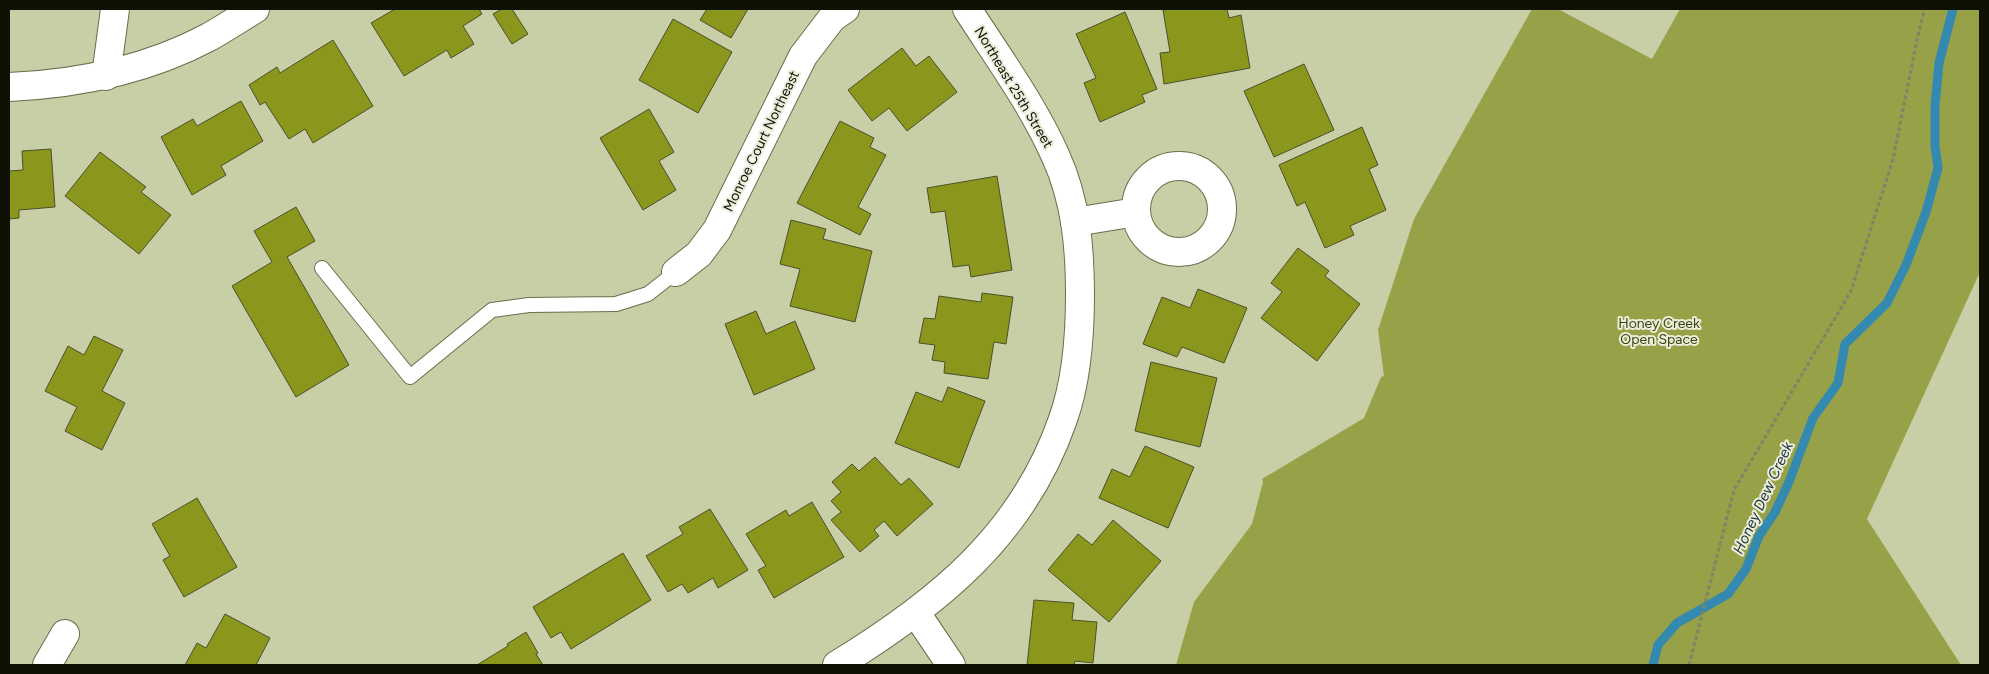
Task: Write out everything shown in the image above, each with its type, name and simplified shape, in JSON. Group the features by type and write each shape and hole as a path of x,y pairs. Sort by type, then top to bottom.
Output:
{"street":[{"path":"106,76 115,9"},
{"path":"9,87 38,86 106,76 169,55 208,37 255,9"},
{"name":"Monroe Court Northeast","path":"676,272 699,254 717,230 803,56 832,18 845,9"},
{"name":"Northeast 25th Street","path":"838,665 871,657 916,613 962,574 999,536 1045,462 1064,418 1075,372 1080,318 1080,266 1071,201 1056,158 1033,113 967,9"},
{"path":"1075,222 1136,212"},
{"path":"916,613 951,665"},
{"path":"47,665 65,634"}],"lane":[{"path":"322,268 410,377 492,310 529,305 616,304 648,294 676,272"}],"path":[{"path":"1689,665 1734,490 1851,291 1893,159 1925,9"}],"green space":[{"name":"Honey Creek Open Space","path":"1532,9 1558,9 1652,59 1680,9 1980,9 1980,272 1867,519 1961,665 1176,665 1194,602 1252,524 1263,482 1262,479 1364,418 1381,377 1384,376 1378,330 1414,219"}],"building":[{"path":"395,9 479,9 482,14 463,26 474,44 451,58 447,50 404,76 371,23"},
{"path":"502,9 512,9 528,34 512,44 493,14"},
{"path":"707,9 748,9 731,38 700,20"},
{"path":"1227,9 1229,18 1241,15 1250,68 1164,84 1160,53 1170,52 1163,10"},
{"path":"1125,12 1157,89 1142,95 1145,102 1100,122 1084,83 1096,78 1076,34"},
{"path":"673,19 732,52 698,113 639,80"},
{"path":"333,40 373,106 313,143 305,129 289,139 265,102 260,105 249,85 277,67 280,73"},
{"path":"902,48 916,66 929,56 957,92 907,131 889,108 872,121 848,90"},
{"path":"1304,64 1334,130 1274,157 1244,91"},
{"path":"241,101 263,141 221,166 226,175 192,195 161,137 193,119 197,126"},
{"path":"649,109 674,152 659,161 676,190 643,210 600,138"},
{"path":"840,121 874,138 870,147 886,155 858,207 871,214 860,235 797,203"},
{"path":"1362,127 1378,165 1369,169 1386,210 1350,226 1354,235 1325,248 1305,202 1297,206 1279,165"},
{"path":"51,149 55,207 19,210 19,218 9,219 9,171 23,170 22,151"},
{"path":"100,152 146,187 141,192 171,215 139,254 65,196"},
{"path":"997,176 1012,270 971,277 969,265 953,267 945,211 931,213 927,188"},
{"path":"296,207 315,241 287,257 349,365 296,397 232,286 272,262 254,231"},
{"path":"791,220 826,229 823,239 872,251 855,322 790,306 800,269 780,264"},
{"path":"1298,248 1329,271 1325,276 1360,304 1317,361 1261,318 1282,292 1271,283"},
{"path":"1198,289 1247,308 1224,363 1182,347 1177,357 1143,344 1162,297 1190,308"},
{"path":"982,293 1013,297 1006,344 994,342 988,379 944,373 945,362 932,360 935,345 919,343 924,318 935,319 939,296 981,302"},
{"path":"756,311 766,334 795,321 815,369 754,395 725,324"},
{"path":"94,336 123,350 102,391 125,403 102,450 65,431 77,407 45,391 68,346 84,355"},
{"path":"1151,362 1217,378 1200,447 1135,431"},
{"path":"948,387 985,401 959,468 895,443 916,392 942,402"},
{"path":"1145,446 1194,467 1168,528 1099,498 1112,469 1130,477"},
{"path":"875,457 901,485 909,478 933,504 897,536 884,521 874,530 879,536 860,552 831,520 841,512 831,501 841,492 832,482 852,464 859,471"},
{"path":"197,498 237,567 184,597 163,560 170,556 152,524"},
{"path":"812,502 844,557 774,598 758,570 766,566 746,534 786,510 789,516"},
{"path":"710,509 748,570 718,588 713,578 688,593 682,584 668,592 646,556 683,534 679,527"},
{"path":"1113,520 1161,561 1109,622 1048,570 1078,534 1092,545"},
{"path":"623,553 651,600 571,649 561,632 551,638 533,607"},
{"path":"1034,600 1074,603 1072,620 1097,622 1093,663 1075,661 1074,665 1027,665"},
{"path":"225,614 270,638 256,665 185,665 197,643 206,648"},
{"path":"526,632 543,665 477,665 508,646 507,644"}],"waterway":[{"name":"Honey Dew Creek","path":"1653,665 1658,645 1677,623 1728,594 1746,569 1759,536 1775,512 1789,482 1813,418 1838,383 1845,344 1887,303 1906,265 1926,212 1938,168 1935,146 1935,105 1939,63 1953,9"}]}
